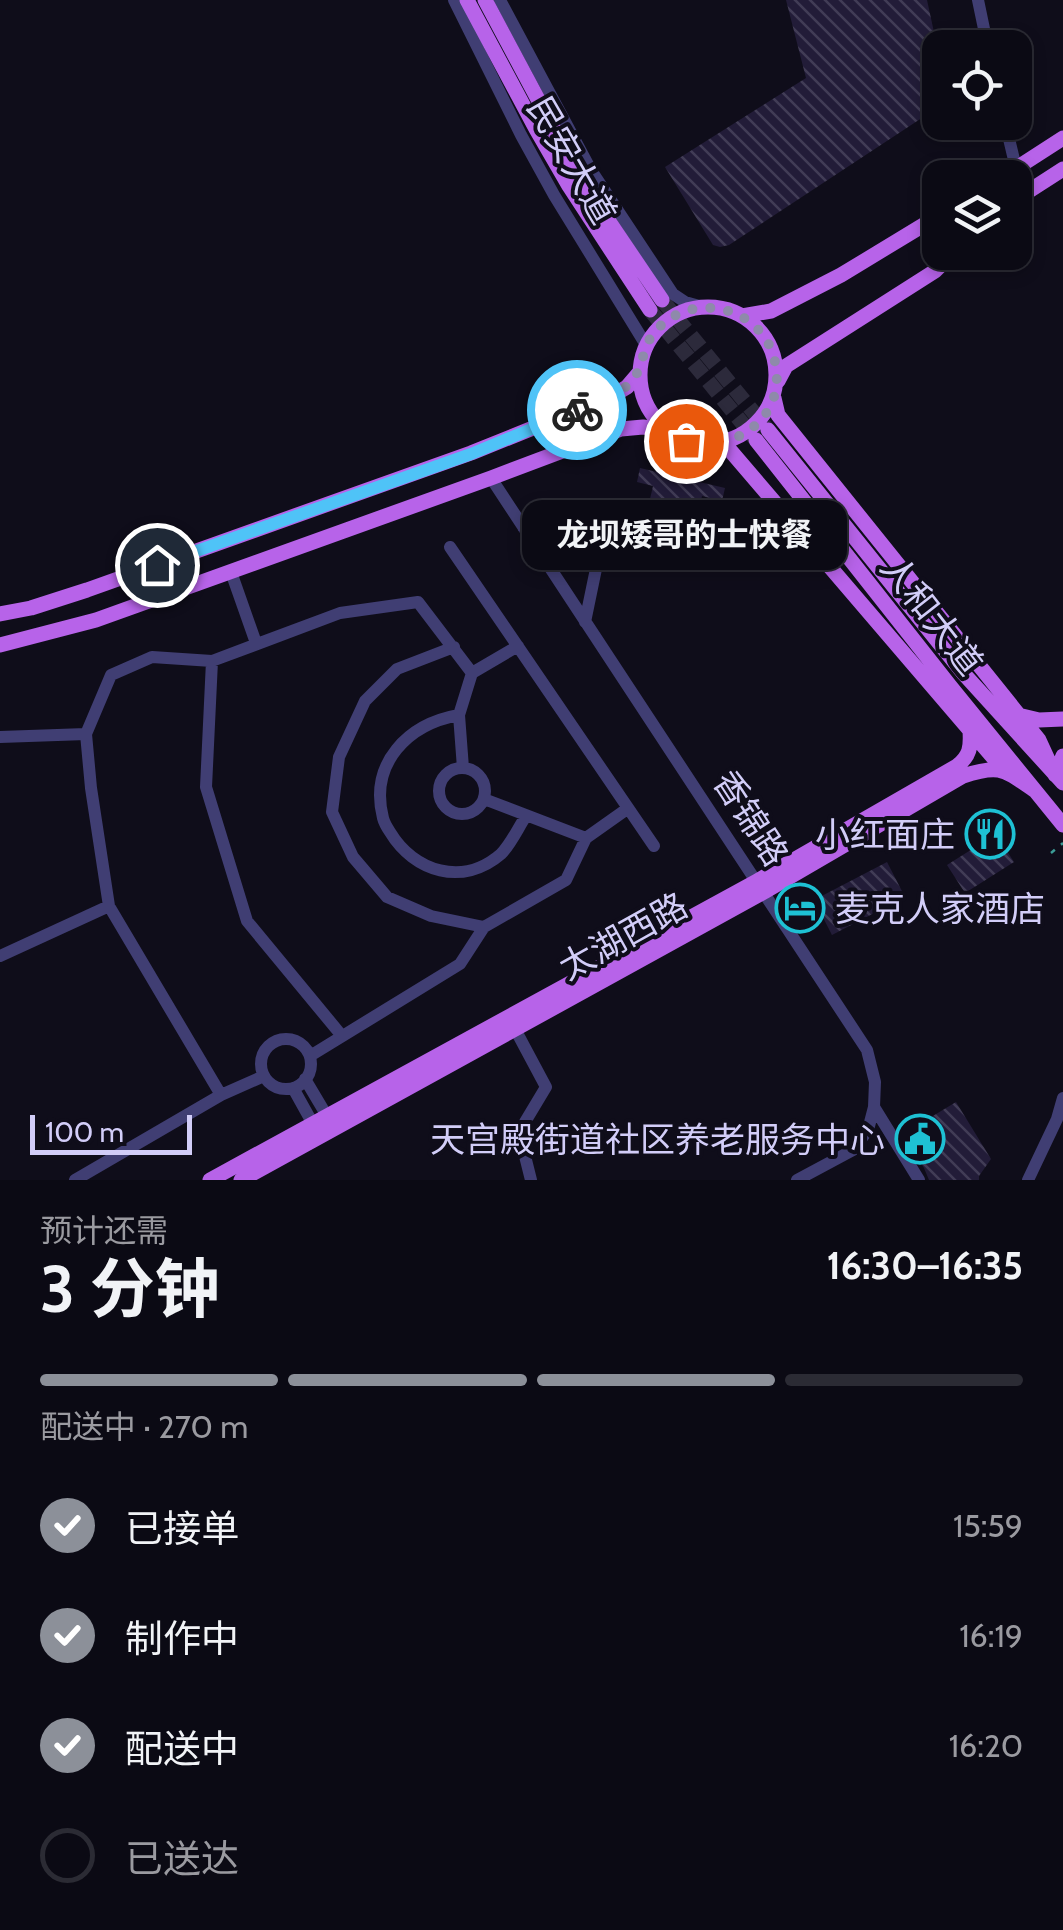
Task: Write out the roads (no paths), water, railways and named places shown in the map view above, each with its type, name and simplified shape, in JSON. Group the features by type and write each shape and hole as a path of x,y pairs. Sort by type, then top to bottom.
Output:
{"main road":[{"name":"民安大道","path":"467,0 569,186 656,305 581,180 484,0"},
{"path":"1029,160 1063,138"},
{"path":"1032,189 1063,169"},
{"path":"742,316 772,311 842,275 922,226"},
{"path":"710,444 732,440 757,423 786,366 936,270"},
{"path":"1034,790 1003,770 729,449 686,441 666,430 650,413 639,373 646,345 676,315 703,307 723,308 758,328 771,347 777,370 778,415 1038,740 1059,779"},
{"path":"0,614 87,590 471,454 612,396 639,373"},
{"path":"0,645 96,620 621,429 666,430"},
{"name":"人和大道","path":"1059,779 964,674 762,435 1063,825"},
{"path":"1017,715 1038,720 1063,719"},
{"name":"太湖西路","path":"241,1180 761,887 967,758 970,731"},
{"path":"1059,779 1063,756"},
{"name":"太湖西路","path":"210,1180 963,776 1003,770"}],"street":[{"name":"民安大道","path":"454,0 529,150 646,345"},
{"name":"民安大道","path":"500,0 591,170 672,294 703,307"},
{"path":"978,0 984,30"},
{"name":"香锦路","path":"490,478 867,1050 875,1082 874,1107"},
{"path":"523,528 565,517 596,564 586,622"},
{"path":"450,547 654,846"},
{"path":"230,572 256,643"},
{"path":"221,1094 109,906 86,734 110,674 152,657 212,661 340,613 418,602 472,673"},
{"path":"463,768 458,715 472,673 518,646"},
{"path":"454,647 397,670 365,701 339,757 332,812 353,857 387,897 431,916 484,926"},
{"path":"212,661 206,786 247,921 342,1036"},
{"path":"458,715 438,718 406,738 390,756 381,785 383,820 400,848 423,866 466,872 486,865 504,852 526,816"},
{"path":"0,738 86,734"},
{"path":"463,768 482,778 486,792 475,810 462,814 448,810 439,791 449,772 463,768"},
{"path":"484,799 586,838"},
{"path":"310,1056 460,964 484,926 566,880 586,838 627,809"},
{"path":"0,956 109,906"},
{"path":"515,1029 546,1087 525,1122 529,1179"},
{"path":"276,1041 300,1043 310,1056 310,1072 292,1088 276,1087 264,1076 264,1052 276,1041"},
{"path":"75,1180 221,1094 264,1076"},
{"path":"305,1080 320,1120"},
{"path":"292,1088 320,1120"},
{"path":"1028,1180 1063,1098"},
{"path":"797,1180 854,1150 868,1130 874,1107"},
{"path":"874,1107 919,1180"}],"tunnel":[{"path":"662,300 768,430"},
{"path":"650,310 756,440"}],"place":[{"name":"龙坝矮哥的士快餐","path":"686,441"},
{"name":"小红面庄","path":"990,834"},
{"name":"麦克人家酒店","path":"800,908"},
{"name":"天宫殿街道社区养老服务中心","path":"920,1139"}]}
